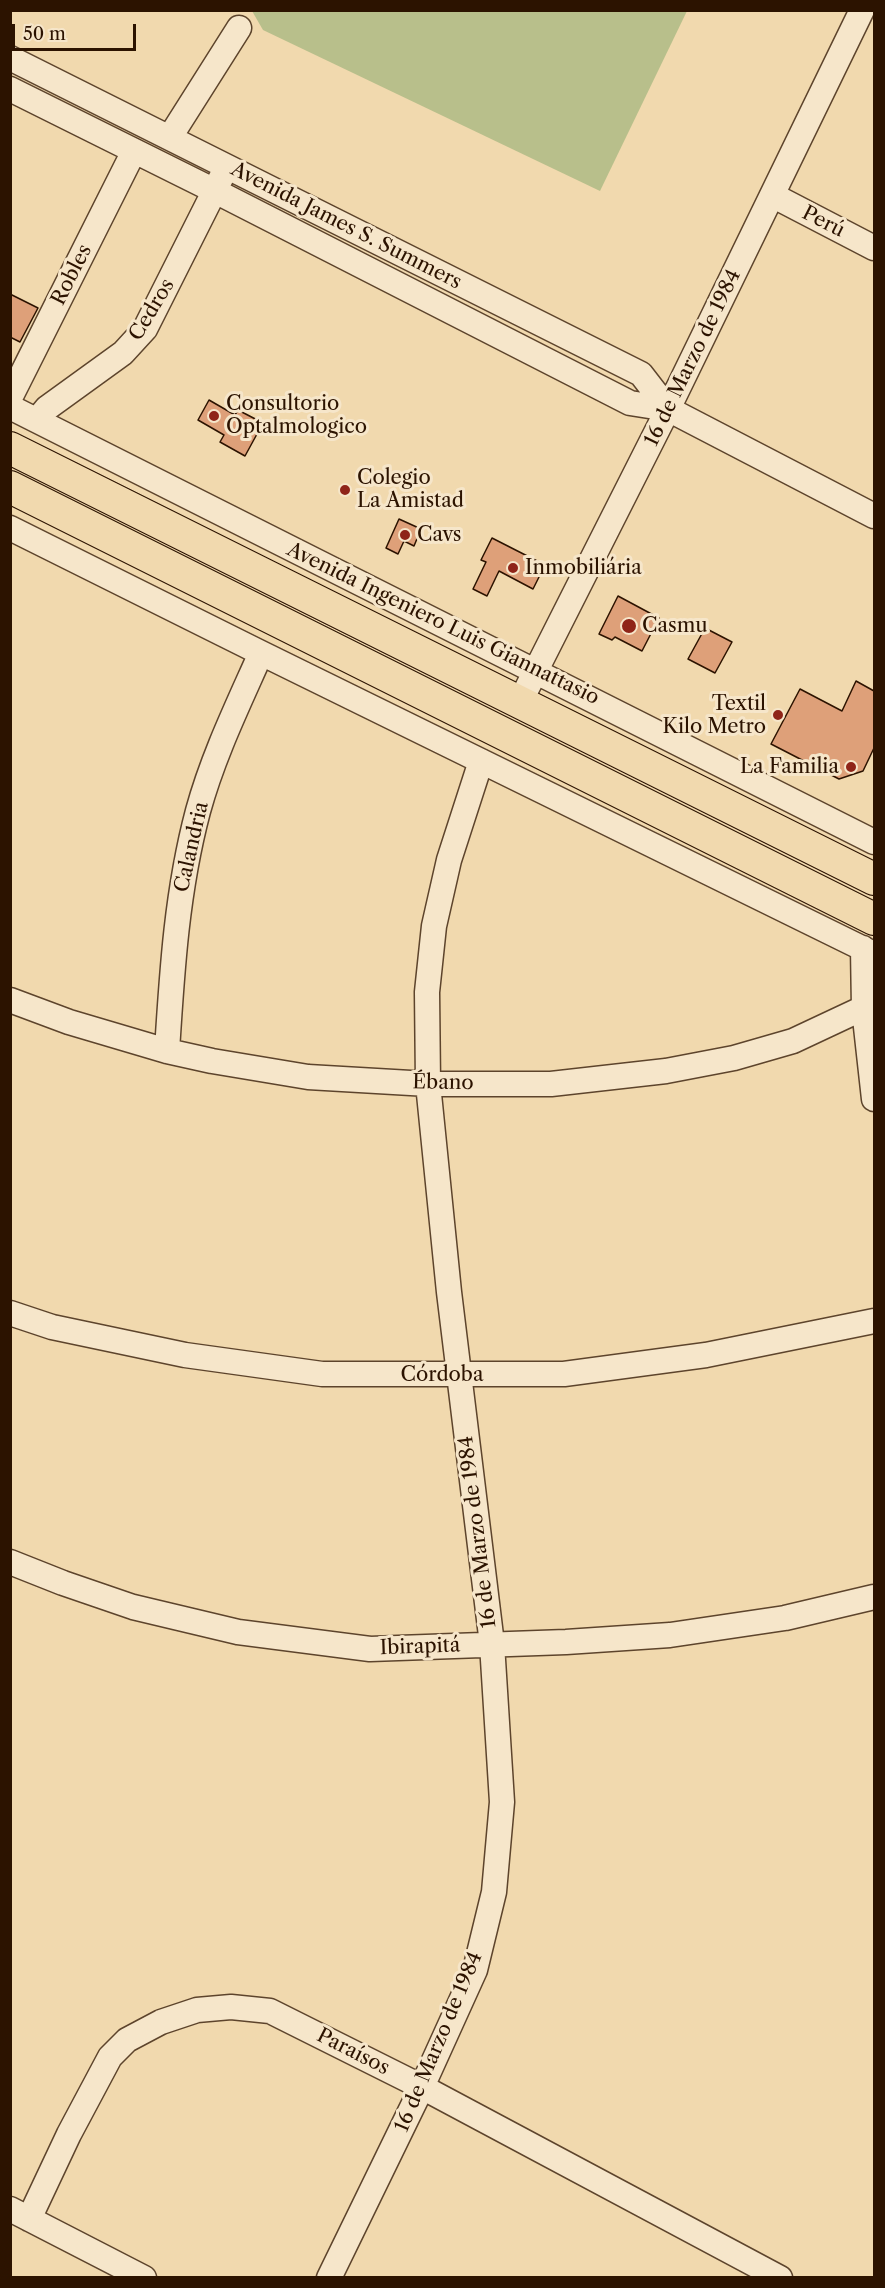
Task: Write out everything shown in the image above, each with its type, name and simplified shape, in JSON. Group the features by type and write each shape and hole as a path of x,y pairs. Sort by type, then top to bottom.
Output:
{"main road":[{"name":"Avenida Ingeniero Luis Giannattasio","path":"10,448 863,873"},
{"path":"10,487 874,919"}],"street":[{"name":"16 de Marzo de 1984","path":"520,702 668,409 862,10"},
{"path":"170,137 239,28"},
{"name":"Avenida James S. Summers","path":"10,58 641,374 668,409"},
{"name":"Avenida James S. Summers","path":"10,89 630,403 668,409 874,516"},
{"name":"Robles","path":"10,398 134,151"},
{"name":"Cedros","path":"37,420 46,408 123,353 145,329 227,166"},
{"name":"Perú","path":"772,195 874,248"},
{"name":"Avenida Ingeniero Luis Giannattasio","path":"10,407 537,671 872,834"},
{"path":"12,533 869,951 869,1006 874,1099"},
{"name":"Calandria","path":"167,1051 176,932 184,873 199,810 218,750 261,653"},
{"name":"16 de Marzo de 1984","path":"329,2277 422,2087 475,1970 494,1892 502,1802 492,1644 459,1375 428,1084 427,992 434,926 449,860 481,760"},
{"path":"863,873 872,834"},
{"name":"Ébano","path":"10,1000 69,1022 212,1062 308,1077 428,1084 550,1084 666,1071 734,1058 793,1041 869,1006"},
{"name":"Córdoba","path":"10,1313 52,1327 185,1356 322,1374 459,1375 576,1372 706,1355 874,1321"},
{"name":"Ibirapitá","path":"10,1562 63,1584 133,1607 238,1632 370,1649 566,1642 670,1635 785,1618 874,1597"},
{"name":"Paraísos","path":"20,2214 69,2134 110,2057 127,2040 161,2022 197,2010 231,2007 270,2011 422,2087 780,2277"},
{"path":"20,2214 144,2277"}],"green space":[{"path":"252,11 687,11 600,191 263,30"}],"building":[{"path":"10,294 38,308 20,342 10,337"},
{"path":"209,400 235,415 238,410 263,423 245,456 220,442 224,435 198,420"},
{"name":"Cavs","path":"399,519 421,529 414,546 404,541 398,554 386,548"},
{"name":"Inmobiliária","path":"492,538 545,565 533,589 499,571 487,596 473,589 486,562 481,560"},
{"name":"Casmu","path":"618,596 659,618 642,651 615,637 612,640 599,634"},
{"path":"705,628 732,642 715,673 688,659"},
{"path":"856,681 874,691 874,748 863,771 839,779 771,744 800,689 842,711"}],"place":[{"name":"Consultorio Optalmologico","path":"214,416"},
{"name":"Colegio La Amistad","path":"345,490"},
{"name":"Cavs","path":"405,535"},
{"name":"Inmobiliária","path":"513,568"},
{"name":"Casmu","path":"629,626"},
{"name":"Textil Kilo Metro","path":"778,715"},
{"name":"La Familia","path":"851,767"}]}
